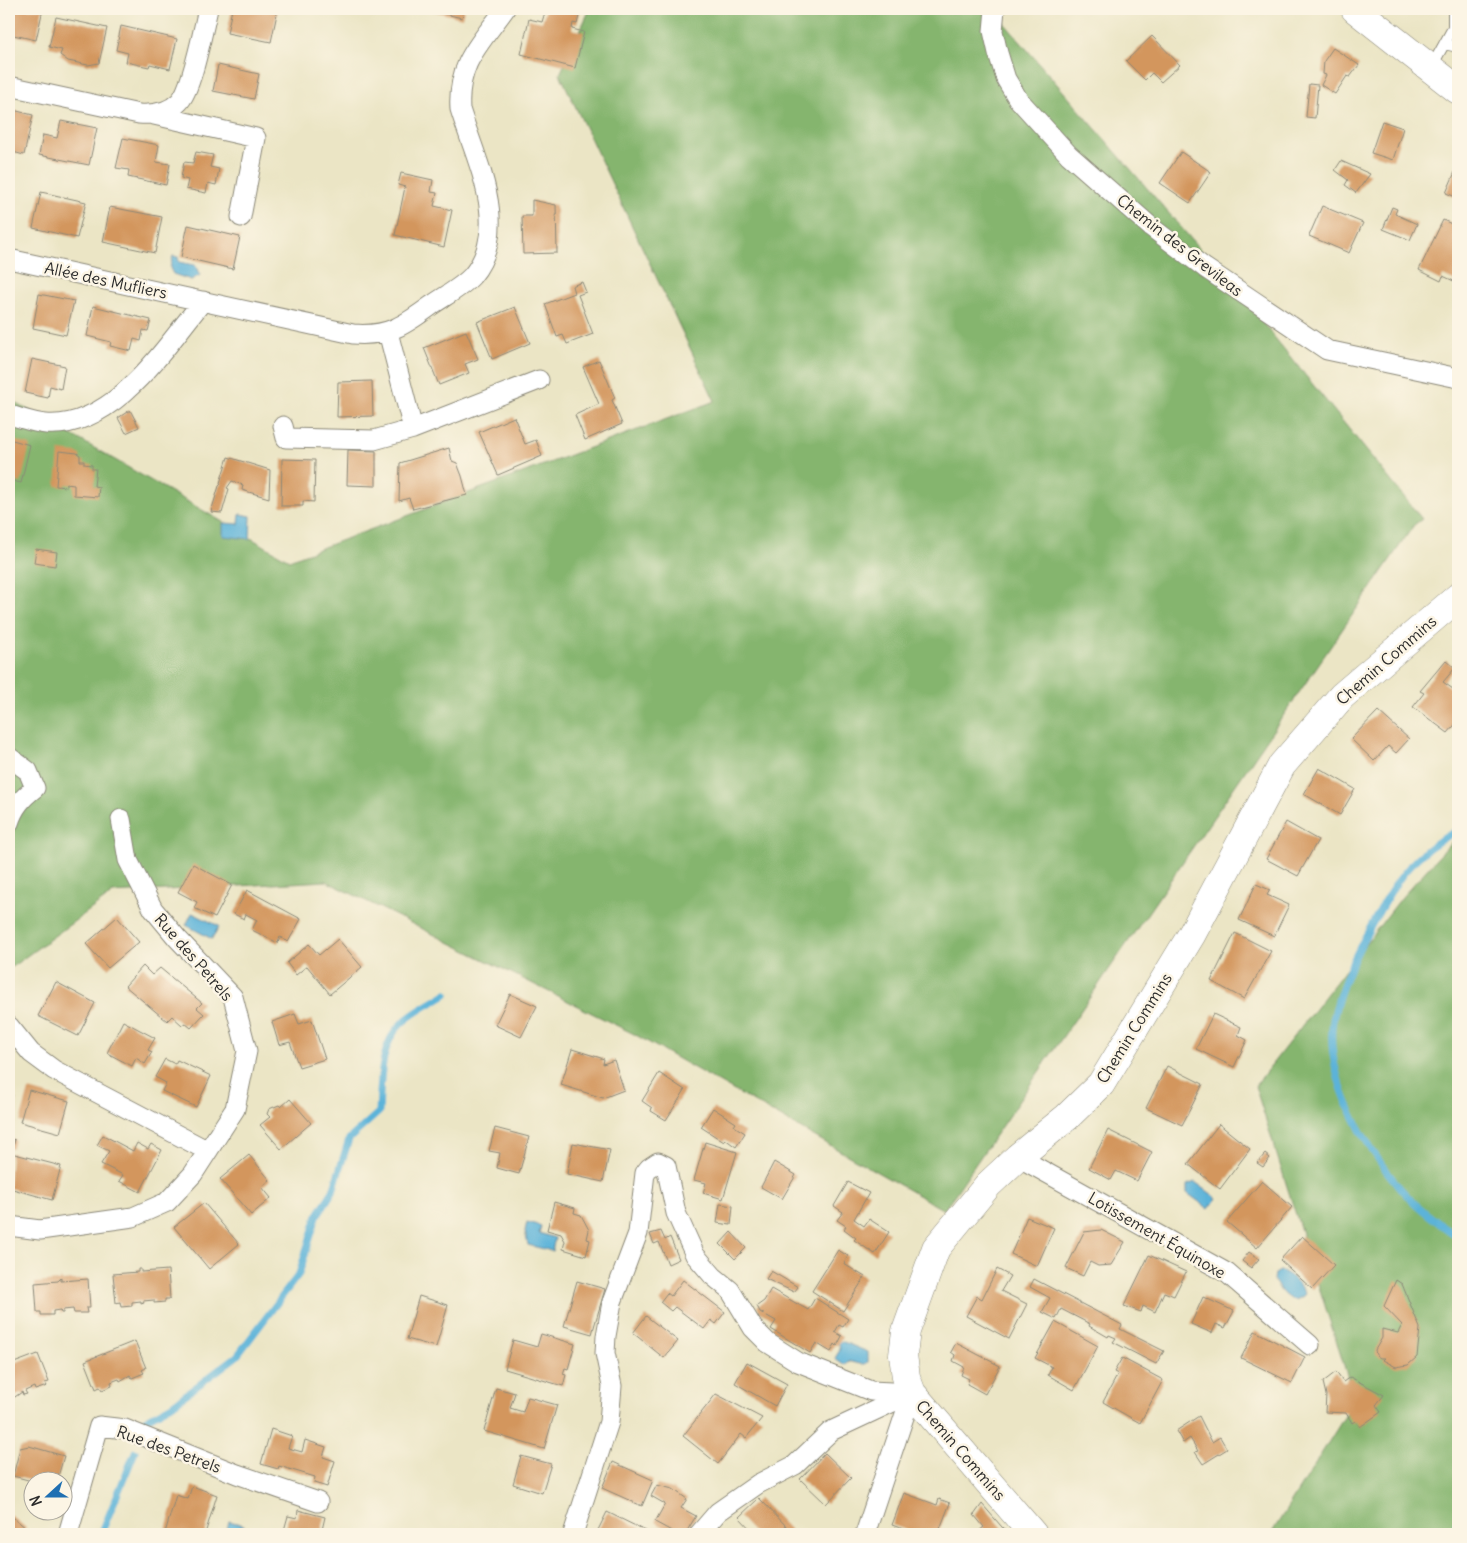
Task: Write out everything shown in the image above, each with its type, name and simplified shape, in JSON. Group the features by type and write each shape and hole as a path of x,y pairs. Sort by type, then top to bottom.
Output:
{"street":[{"path":"154,114 170,109 180,102 188,89 208,9"},
{"name":"Allée des Mufliers","path":"9,259 353,334 367,335 388,332 409,322 471,277 482,260 488,244 491,228 491,207 460,110 459,93 461,78 468,62 505,9"},
{"name":"Chemin des Grevileas","path":"995,9 993,31 998,53 1006,79 1018,99 1069,156 1151,227 1205,268 1327,350 1458,378"},
{"path":"1354,9 1458,90"},
{"path":"9,86 139,114 154,114 256,138 241,217"},
{"path":"9,415 46,424 74,422 100,410 119,398 136,382 203,301"},
{"path":"388,332 413,429"},
{"path":"283,426 286,438 374,440 413,429 539,380"},
{"name":"Chemin Commins","path":"1033,1534 912,1393 906,1377 903,1356 906,1331 913,1306 936,1248 988,1185 1018,1157 1067,1117 1101,1084 1192,934 1282,765 1342,696 1458,597"},
{"path":"9,757 21,764 28,772 35,788 22,798 12,812 9,823"},
{"name":"Rue des Petrels","path":"9,1226 40,1230 133,1217 167,1202 193,1174 235,1109 248,1051 232,997 176,938 153,909 128,860 120,819"},
{"path":"9,1026 31,1053 54,1070 208,1151"},
{"name":"Lotissement Équinoxe","path":"1018,1157 1227,1273 1310,1345"},
{"path":"573,1534 609,1422 612,1386 605,1353 612,1302 638,1233 645,1173 658,1162 666,1166 676,1213 695,1255 713,1276 730,1290 754,1328 768,1343 798,1362 871,1391 912,1393"},
{"path":"699,1534 718,1512 758,1484 795,1465 830,1431 912,1393"},
{"path":"866,1534 912,1393"},
{"name":"Rue des Petrels","path":"68,1534 99,1426 125,1429 237,1474 318,1502"}],"lane":[{"path":"1430,69 1453,28 1453,9"},
{"path":"1444,44 1458,47"}],"green space":[{"path":"590,9 992,9 1249,306 1422,519 1414,525 944,1210 634,1034 326,881 113,893 9,969 9,399 289,560 715,401 560,74"},
{"path":"1458,835 1458,1534 1271,1534 1355,1400 1255,1086 1402,897"}],"water":[{"path":"173,256 178,257 179,262 195,265 200,275 191,280 173,274 170,268"},
{"path":"240,514 251,516 250,539 223,536 223,523 239,524"},
{"path":"192,913 219,926 212,939 186,925"},
{"path":"1195,1182 1217,1198 1209,1209 1187,1193 1187,1185"},
{"path":"527,1222 541,1226 539,1233 555,1238 552,1251 528,1245 525,1231"},
{"path":"1280,1271 1291,1276 1305,1294 1296,1299 1287,1297 1274,1280 1275,1274"},
{"path":"841,1341 868,1352 868,1362 864,1365 848,1361 845,1365 835,1358 840,1350 839,1343"},
{"path":"229,1521 244,1525 242,1534 226,1534"}],"building":[{"path":"9,9 43,9 36,40 9,34"},
{"path":"232,9 278,9 271,42 227,33"},
{"path":"425,9 464,9 462,18"},
{"path":"546,9 567,9 580,12 577,24 573,23 572,29 584,32 575,68 521,54 529,19 542,22"},
{"path":"56,17 107,28 99,63 88,65 68,61 60,55 62,50 49,47"},
{"path":"121,26 177,39 170,69 150,64 149,67 126,62 128,53 116,50"},
{"path":"1152,36 1180,65 1161,82 1152,73 1145,80 1126,61"},
{"path":"1333,48 1359,65 1350,77 1347,76 1335,94 1321,85 1326,75 1323,74 1324,61"},
{"path":"218,65 259,74 254,99 213,91"},
{"path":"1309,84 1318,85 1315,118 1306,117"},
{"path":"9,109 33,115 24,155 9,151"},
{"path":"61,121 97,128 89,165 39,155 43,135 57,138"},
{"path":"1382,121 1403,128 1393,160 1371,153"},
{"path":"123,138 159,145 156,162 170,164 166,185 128,177 129,170 116,168"},
{"path":"196,152 213,155 210,167 219,169 216,185 208,183 206,193 186,189 188,180 181,178 184,162 193,163"},
{"path":"1181,152 1211,172 1190,203 1160,183"},
{"path":"1341,161 1370,174 1356,193 1345,185 1348,180 1335,170"},
{"path":"1458,165 1458,198 1446,193"},
{"path":"401,173 433,180 431,192 437,193 434,206 452,210 444,247 395,235 405,187 398,185"},
{"path":"41,192 86,202 77,238 33,228"},
{"path":"532,200 556,205 557,253 523,254 522,216 532,216"},
{"path":"1322,206 1363,223 1349,253 1309,236"},
{"path":"110,207 162,217 155,253 103,242"},
{"path":"1392,207 1397,209 1395,214 1417,224 1410,240 1383,229"},
{"path":"1443,220 1458,227 1458,283 1443,276 1441,281 1419,270"},
{"path":"188,225 240,237 233,269 181,257"},
{"path":"582,282 586,292 578,295 593,334 567,344 563,335 557,337 545,304 574,293 572,286"},
{"path":"39,294 74,301 66,335 33,328"},
{"path":"93,306 151,320 148,331 143,330 141,341 134,339 131,351 110,346 111,342 87,336"},
{"path":"515,307 530,343 492,359 477,322"},
{"path":"466,331 478,359 465,364 469,373 439,385 424,348"},
{"path":"32,359 65,366 61,389 50,386 48,398 25,393"},
{"path":"599,360 615,398 612,400 622,424 585,440 575,415 599,404 583,367"},
{"path":"372,381 373,416 337,417 338,382"},
{"path":"130,410 139,427 126,433 118,418"},
{"path":"514,417 525,444 536,440 542,456 498,475 479,432"},
{"path":"9,439 30,445 21,483 9,480"},
{"path":"449,448 452,461 457,463 462,476 467,495 413,509 409,498 399,501 400,463"},
{"path":"348,450 376,451 376,486 347,485"},
{"path":"59,451 77,453 80,455 80,461 84,461 84,464 92,465 92,469 96,469 94,486 99,487 98,497 74,495 74,485 66,484 66,487 56,486"},
{"path":"228,457 270,470 269,498 242,490 243,485 232,481 227,488 229,489 222,513 211,512"},
{"path":"282,459 315,460 314,502 303,501 303,506 281,506"},
{"path":"36,549 57,552 55,566 34,563"},
{"path":"1446,660 1455,668 1443,682 1453,689 1458,683 1458,704 1454,709 1458,712 1458,721 1448,733 1413,707 1424,693 1420,691"},
{"path":"1378,711 1409,739 1396,753 1388,746 1374,761 1351,739"},
{"path":"1319,768 1355,789 1340,815 1304,794"},
{"path":"1286,822 1318,840 1298,876 1266,859"},
{"path":"193,864 232,885 215,918 194,908 197,902 178,892"},
{"path":"1256,884 1270,890 1267,895 1289,905 1274,936 1239,920"},
{"path":"247,890 301,919 288,942 280,937 278,943 252,930 257,920 246,914 244,919 234,914"},
{"path":"117,917 139,942 108,968 86,944"},
{"path":"1235,933 1271,951 1244,999 1211,981"},
{"path":"338,939 362,967 330,994 307,966 296,975 287,963 309,944 319,955"},
{"path":"143,966 152,975 160,968 202,1003 197,1008 204,1014 191,1028 185,1023 182,1025 172,1016 167,1021 125,986"},
{"path":"56,982 95,1003 78,1036 38,1016"},
{"path":"510,994 537,1006 521,1037 495,1025"},
{"path":"295,1014 299,1024 312,1020 325,1059 299,1067 290,1042 279,1045 272,1022"},
{"path":"1213,1014 1241,1027 1238,1035 1247,1040 1234,1067 1196,1049"},
{"path":"123,1021 155,1038 148,1050 152,1052 145,1064 136,1058 132,1066 107,1053"},
{"path":"572,1049 604,1059 603,1064 614,1060 624,1090 603,1098 561,1085"},
{"path":"165,1059 175,1064 177,1060 211,1076 196,1107 162,1091 166,1083 155,1077"},
{"path":"1167,1066 1203,1084 1182,1125 1146,1108"},
{"path":"659,1073 685,1090 666,1120 651,1111 652,1108 642,1101"},
{"path":"29,1090 69,1101 60,1133 20,1122"},
{"path":"9,1094 13,1095 9,1107"},
{"path":"290,1099 311,1123 281,1149 260,1125 270,1117 267,1114 269,1109 279,1105 281,1107"},
{"path":"713,1108 736,1123 734,1126 745,1133 736,1147 725,1139 724,1142 701,1127"},
{"path":"1219,1124 1250,1149 1220,1189 1188,1164"},
{"path":"495,1128 529,1137 519,1174 497,1168 500,1153 489,1151"},
{"path":"1108,1130 1152,1152 1137,1181 1116,1171 1111,1180 1089,1168"},
{"path":"103,1135 133,1151 137,1143 148,1149 151,1144 162,1150 140,1192 119,1181 123,1175 101,1164 109,1151 97,1145"},
{"path":"9,1138 15,1140 12,1149 9,1148"},
{"path":"705,1142 737,1152 723,1199 703,1193 706,1183 694,1180"},
{"path":"573,1143 610,1150 603,1182 567,1174"},
{"path":"11,1153 61,1166 52,1200 9,1188"},
{"path":"1265,1154 1270,1158 1263,1167 1257,1163"},
{"path":"249,1155 270,1180 262,1187 271,1198 251,1215 220,1179"},
{"path":"774,1162 796,1175 782,1199 761,1187"},
{"path":"1262,1181 1292,1207 1257,1248 1227,1222"},
{"path":"848,1182 869,1193 854,1219 864,1226 869,1219 889,1232 875,1254 854,1240 856,1238 844,1229 846,1226 837,1220 843,1212 834,1206"},
{"path":"554,1202 575,1208 574,1213 581,1215 589,1230 587,1239 590,1240 586,1256 563,1249 565,1241 561,1234 547,1230"},
{"path":"204,1203 239,1244 209,1269 174,1227"},
{"path":"720,1204 733,1206 731,1225 717,1223"},
{"path":"1027,1217 1054,1228 1037,1266 1011,1254"},
{"path":"1101,1230 1125,1242 1111,1265 1098,1266 1090,1262 1083,1276 1066,1268 1084,1232"},
{"path":"661,1231 665,1240 670,1237 679,1259 668,1264 659,1242 654,1244 650,1234"},
{"path":"731,1232 746,1248 735,1259 720,1244"},
{"path":"1302,1236 1334,1265 1312,1289 1280,1260"},
{"path":"838,1250 848,1256 844,1264 865,1277 843,1311 812,1291"},
{"path":"1249,1252 1259,1259 1251,1268 1242,1261"},
{"path":"1149,1255 1186,1272 1174,1296 1164,1292 1155,1312 1143,1306 1141,1312 1124,1306"},
{"path":"138,1269 141,1269 141,1272 168,1270 170,1299 165,1299 165,1302 154,1303 154,1300 143,1301 144,1303 141,1304 141,1301 132,1302 132,1306 121,1307 120,1302 116,1303 113,1274 138,1272"},
{"path":"997,1269 1010,1276 1001,1291 1027,1304 1009,1339 966,1316 977,1296 982,1299"},
{"path":"771,1271 798,1287 794,1292 766,1279"},
{"path":"61,1278 61,1281 88,1279 90,1308 86,1308 87,1313 74,1313 73,1309 63,1310 63,1313 60,1310 53,1311 53,1315 41,1315 41,1312 37,1312 35,1283 58,1281"},
{"path":"1034,1279 1122,1325 1120,1329 1164,1351 1156,1364 1113,1342 1116,1338 1109,1335 1108,1337 1089,1326 1090,1324 1061,1309 1056,1319 1042,1312 1050,1298 1030,1287"},
{"path":"683,1280 725,1312 716,1324 711,1320 704,1329 675,1307 671,1311 660,1302 667,1293 671,1296"},
{"path":"1396,1280 1402,1284 1420,1328 1417,1357 1408,1365 1396,1367 1383,1360 1385,1358 1380,1358 1376,1355 1375,1350 1382,1338 1382,1329 1398,1333 1402,1325 1384,1306"},
{"path":"577,1281 605,1289 592,1334 564,1326"},
{"path":"771,1289 808,1310 815,1298 848,1319 843,1327 839,1325 835,1332 842,1336 837,1346 835,1344 831,1352 816,1343 810,1353 771,1329 776,1321 760,1312 757,1306 764,1301"},
{"path":"419,1296 448,1305 436,1347 407,1339"},
{"path":"1203,1297 1234,1311 1225,1328 1216,1324 1212,1333 1191,1324"},
{"path":"646,1316 678,1341 664,1358 633,1333"},
{"path":"1055,1322 1098,1346 1074,1390 1048,1375 1052,1367 1035,1358"},
{"path":"1255,1331 1305,1357 1292,1383 1241,1358"},
{"path":"541,1334 575,1344 568,1369 565,1368 563,1374 566,1375 563,1386 505,1369 513,1340 537,1347"},
{"path":"135,1341 146,1368 142,1370 144,1373 132,1378 130,1375 120,1381 119,1379 111,1382 112,1386 102,1390 100,1387 96,1389 85,1361"},
{"path":"956,1343 1000,1366 985,1394 967,1384 969,1379 961,1375 964,1367 953,1361 955,1355 951,1352"},
{"path":"38,1354 49,1382 45,1383 47,1386 35,1390 34,1387 25,1391 27,1394 23,1395 22,1392 9,1401 10,1362 14,1363"},
{"path":"1122,1358 1163,1380 1140,1423 1103,1402 1118,1374 1114,1372"},
{"path":"747,1362 787,1384 775,1406 735,1383"},
{"path":"1336,1372 1343,1382 1350,1377 1384,1395 1376,1405 1381,1412 1360,1427 1355,1421 1352,1423 1346,1413 1325,1412 1326,1395 1323,1382"},
{"path":"496,1388 515,1393 510,1408 523,1412 528,1397 557,1405 544,1449 484,1431"},
{"path":"716,1394 762,1418 746,1438 741,1434 718,1464 683,1436"},
{"path":"1199,1416 1212,1442 1220,1437 1227,1449 1203,1464 1195,1452 1198,1451 1190,1438 1183,1443 1176,1431"},
{"path":"271,1429 292,1436 288,1448 302,1452 305,1440 326,1447 323,1457 335,1461 327,1487 314,1483 315,1477 279,1466 278,1469 261,1464"},
{"path":"29,1446 64,1456 60,1470 22,1470 22,1478 13,1476 20,1448"},
{"path":"825,1453 851,1478 826,1504 800,1479"},
{"path":"521,1456 551,1464 542,1493 513,1484"},
{"path":"613,1462 653,1480 642,1506 602,1488"},
{"path":"657,1485 673,1489 687,1499 681,1508 696,1516 685,1534 677,1534 655,1522 665,1504 651,1496"},
{"path":"192,1486 217,1495 205,1534 165,1533 176,1495 188,1499"},
{"path":"904,1493 937,1505 939,1499 950,1503 938,1534 917,1534 892,1525"},
{"path":"759,1498 791,1531 788,1534 755,1534 739,1517"},
{"path":"982,1504 1008,1534 975,1534 984,1527 974,1515"},
{"path":"298,1510 325,1517 321,1534 283,1534 288,1516 297,1518"},
{"path":"607,1512 652,1534 596,1534"},
{"path":"9,1514 26,1528 21,1534 9,1534"}],"waterway":[{"path":"1458,830 1442,839 1416,859 1389,895 1348,972 1333,1020 1332,1042 1341,1087 1361,1132 1387,1171 1406,1195 1458,1237"},
{"path":"145,1420 172,1405 237,1356 299,1274 317,1216 333,1191 349,1139 379,1112 382,1065 394,1033 406,1020 446,994"},
{"path":"101,1534 135,1452"},
{"path":"1451,1534 1458,1522"}]}
